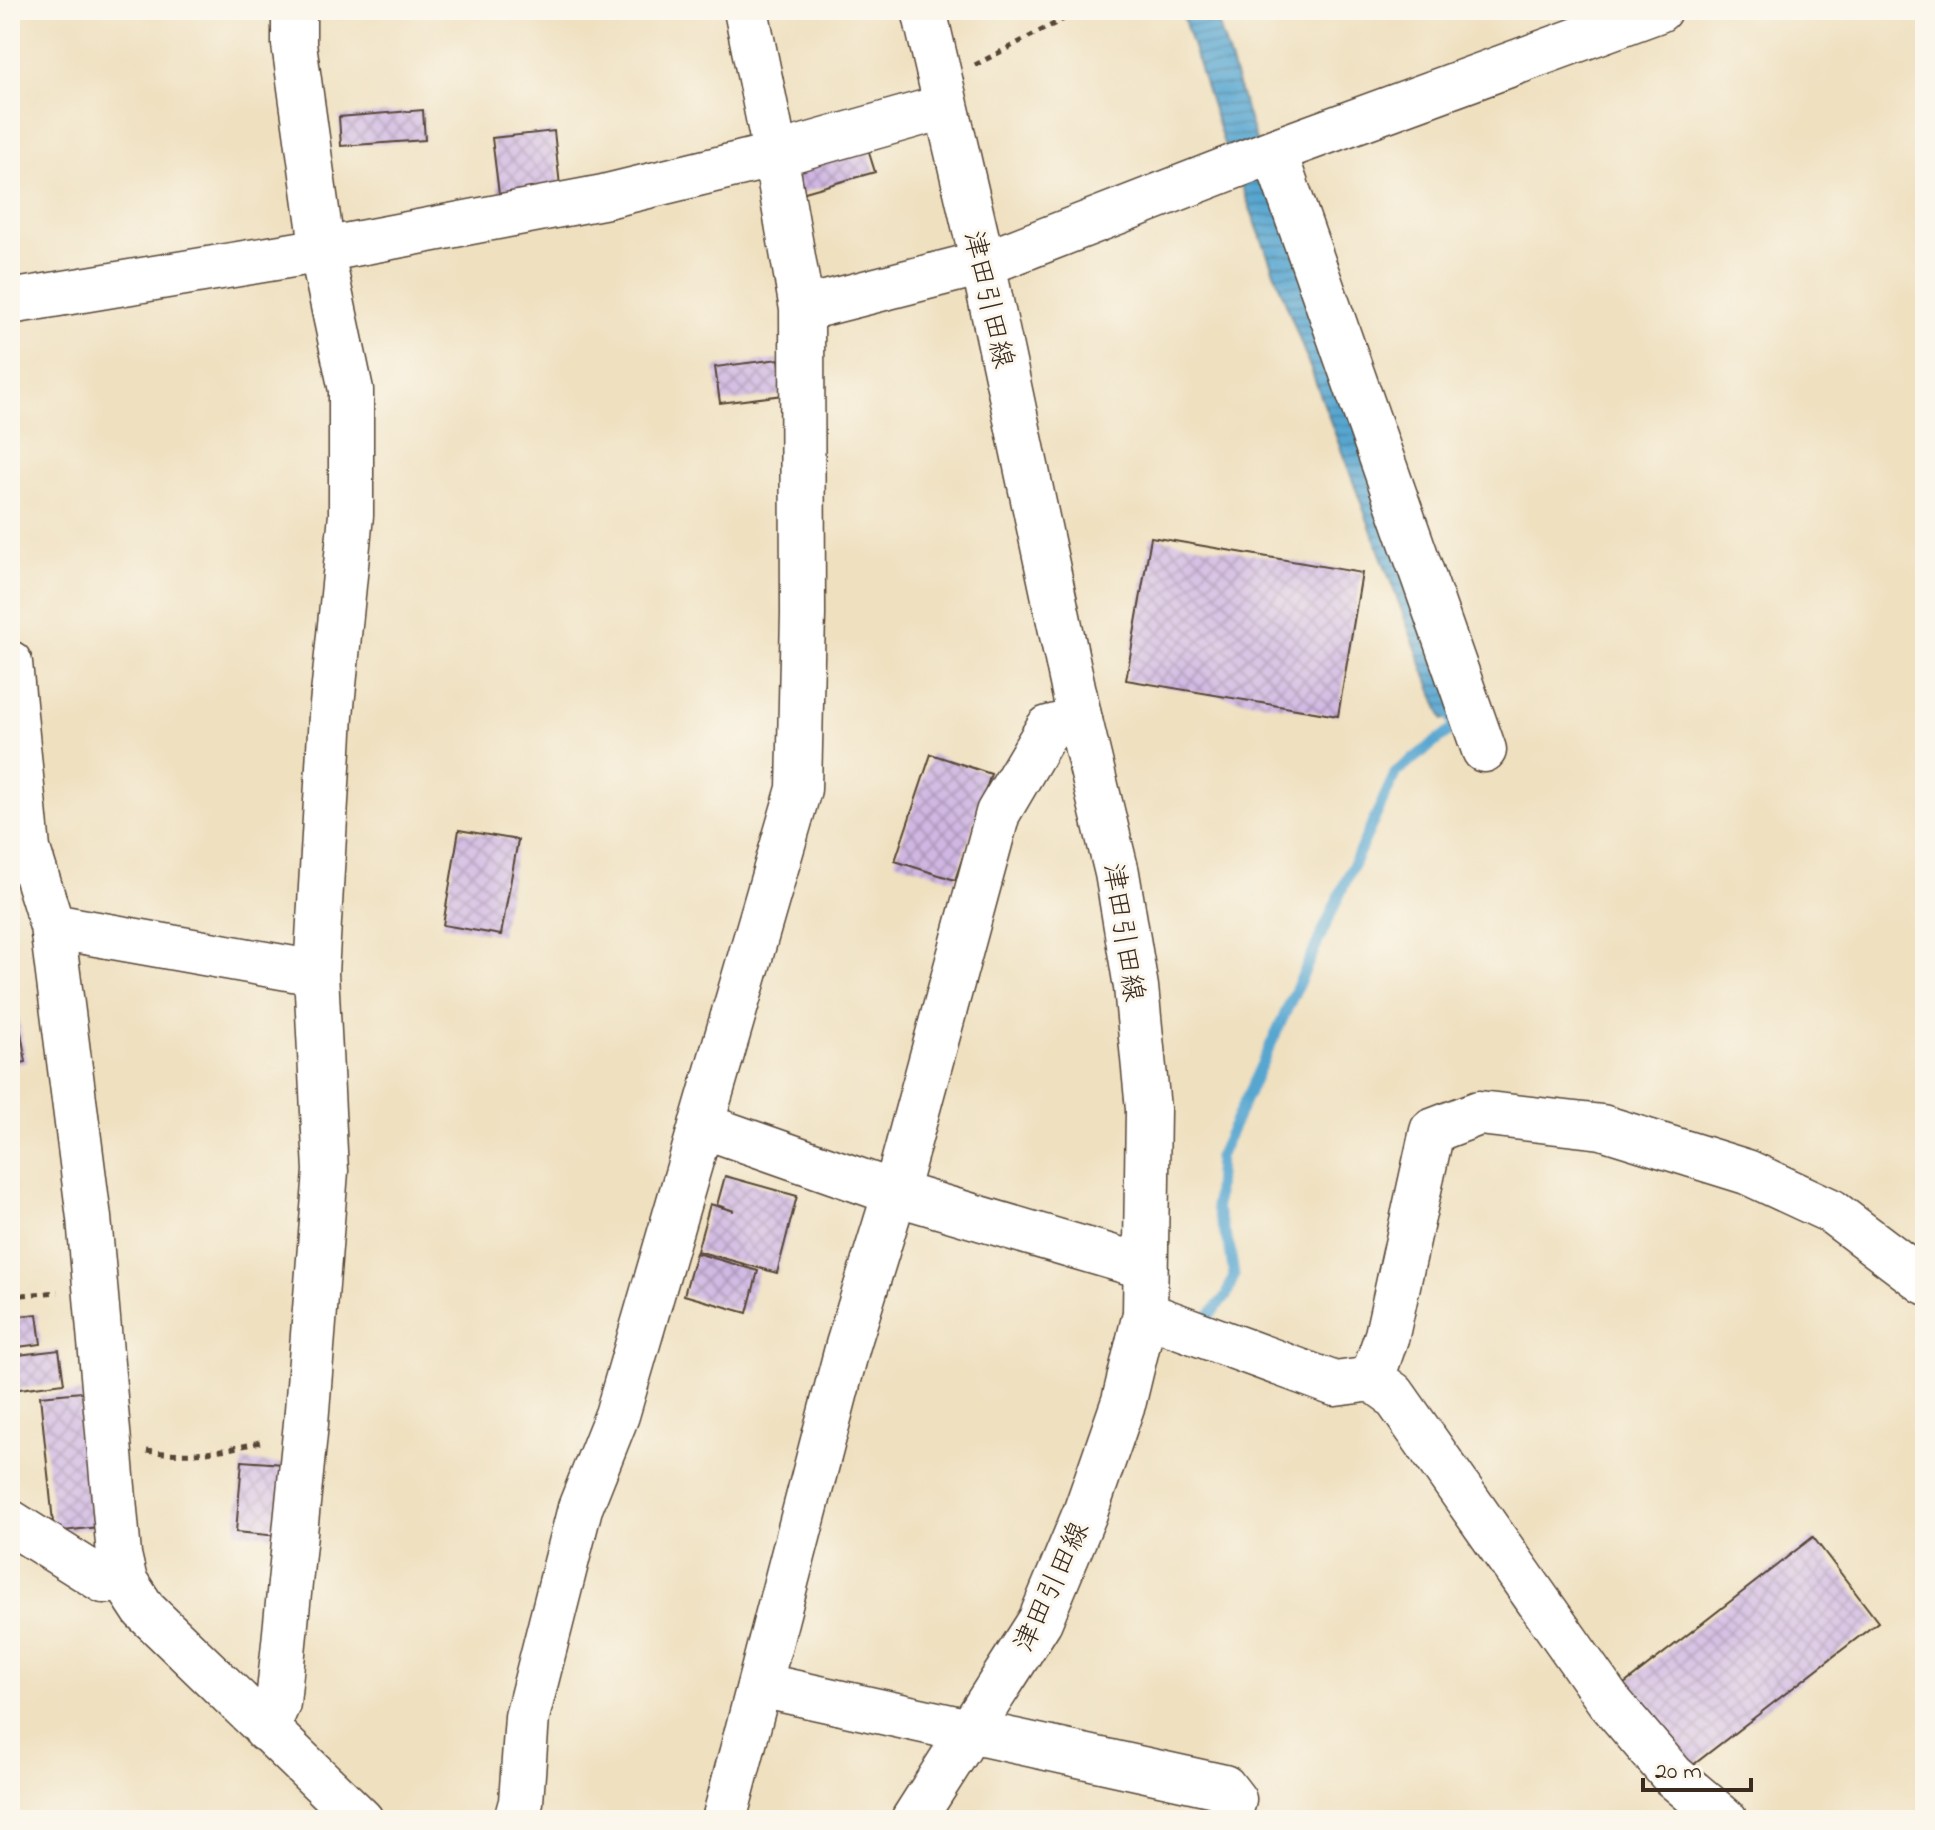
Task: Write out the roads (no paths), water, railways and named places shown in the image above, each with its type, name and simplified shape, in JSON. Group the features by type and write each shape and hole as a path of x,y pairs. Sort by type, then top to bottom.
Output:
{"street":[{"path":"266,1730 278,1703 305,1439 326,1171 316,973 331,715 351,515 351,390 323,250 294,44 294,10"},
{"path":"516,1820 521,1802 527,1717 580,1508 617,1415 799,789 803,614 802,309 746,10"},
{"name":"津田引田線","path":"913,1820 1040,1621 1085,1513 1124,1401 1145,1314 1148,1109 1136,987 1117,873 1080,720 983,264 924,10"},
{"path":"802,309 983,264 1274,151 1659,10"},
{"path":"10,302 323,250 603,197 775,155 942,96"},
{"path":"1274,151 1484,750"},
{"path":"10,663 28,849 52,926 89,1218 119,1555 125,1581 144,1610 361,1820"},
{"path":"724,1820 848,1345 895,1193 998,813 1048,728 1080,720"},
{"path":"52,926 316,973"},
{"path":"1372,1379 1387,1335 1432,1131 1479,1113 1602,1127 1747,1172 1831,1211 1925,1282"},
{"path":"701,1125 895,1193 1145,1267"},
{"path":"1145,1314 1335,1384 1372,1379 1393,1394 1608,1700 1673,1776 1725,1820"},
{"path":"10,1522 104,1581 125,1581"},
{"path":"760,1685 1224,1787 1234,1800 1228,1820"}],"water":[{"path":"1181,10 1214,10 1253,132 1459,713 1443,720 1226,150"}],"waterway":[{"path":"1206,1319 1226,1296 1234,1276 1230,1249 1216,1208 1219,1157 1396,772 1455,727 1451,716"}]}
